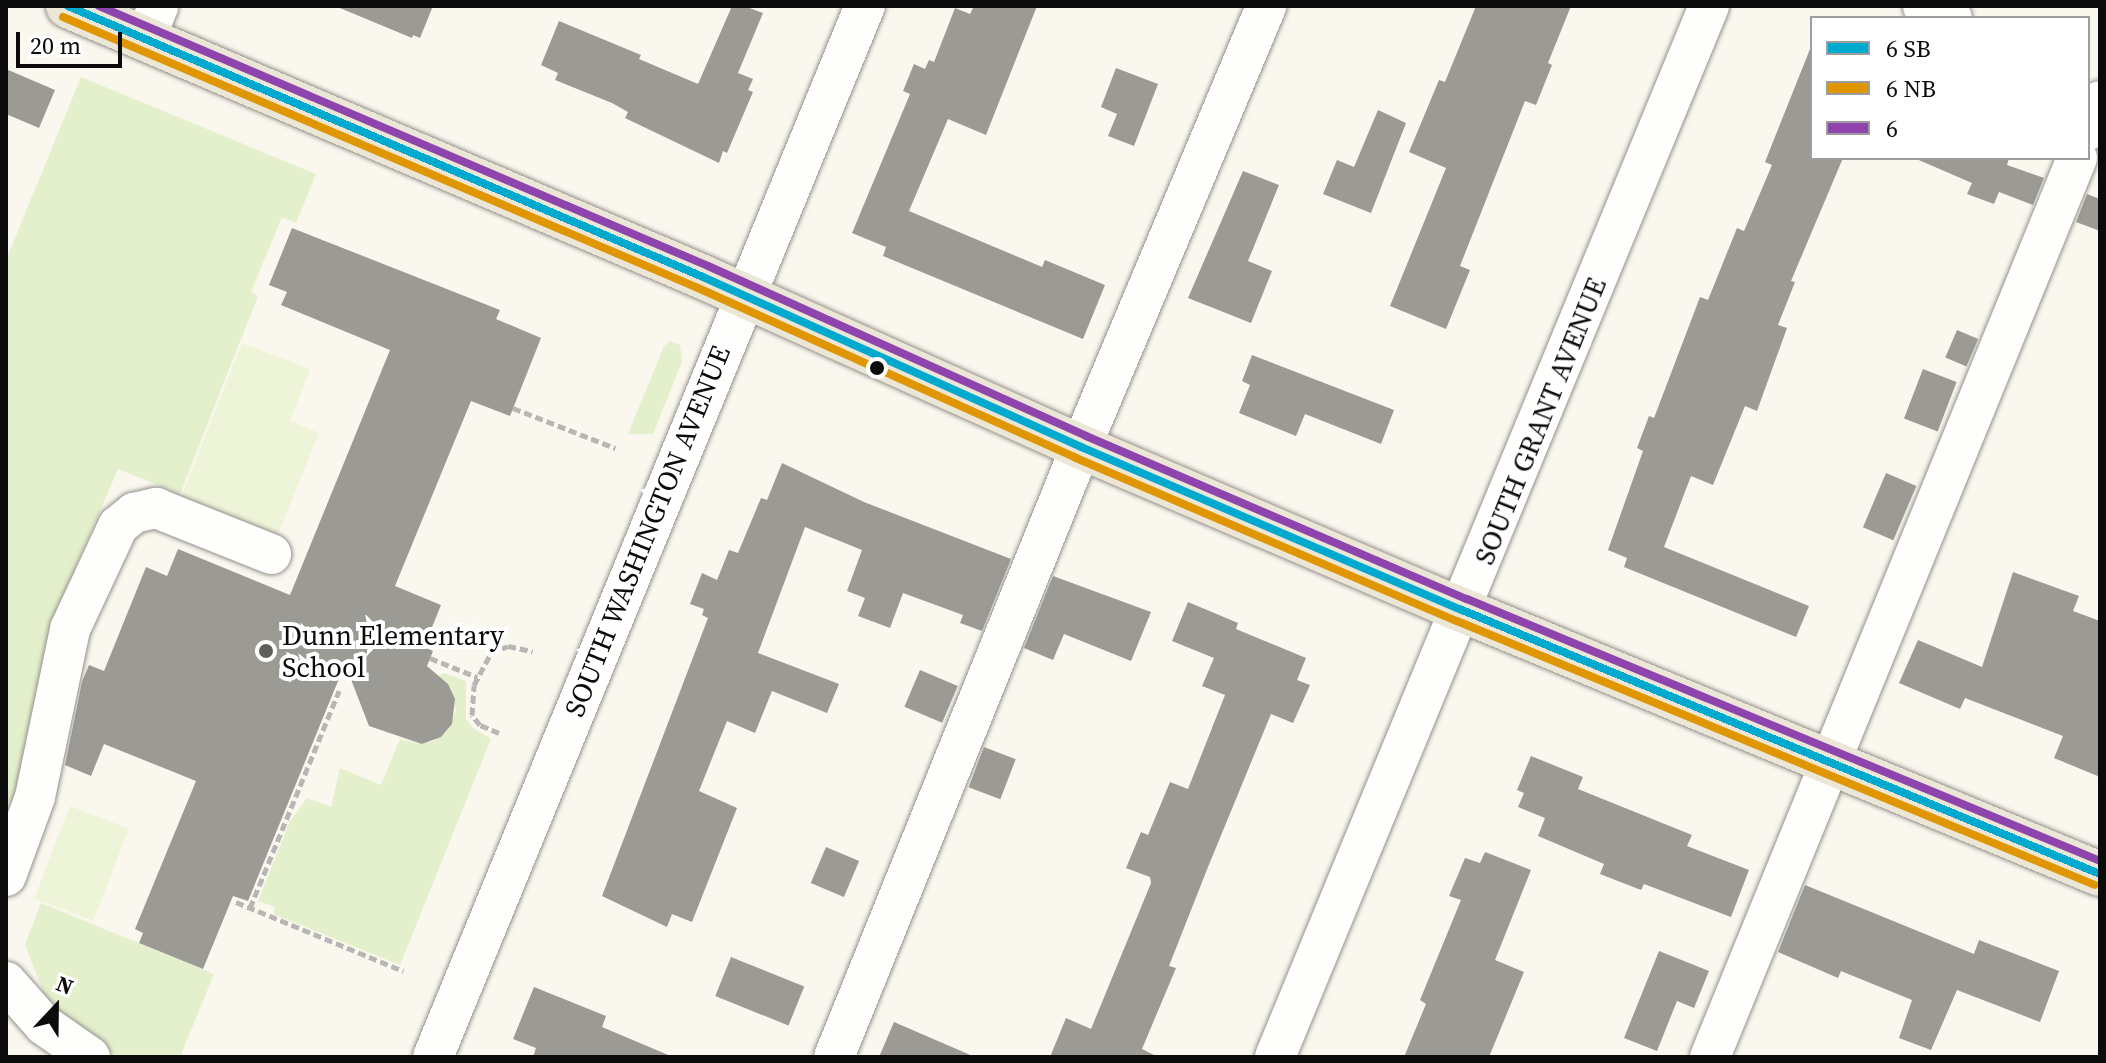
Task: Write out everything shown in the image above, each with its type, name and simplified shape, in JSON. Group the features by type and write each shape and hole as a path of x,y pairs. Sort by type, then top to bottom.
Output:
{"main road":[{"path":"68,6 152,22 745,296 1081,447 1462,610 2100,874"}],"street":[{"path":"834,1057 1081,447 1266,6"},
{"name":"SOUTH GRANT AVENUE","path":"1275,1057 1709,6"},
{"path":"1923,6 1947,16"},
{"name":"SOUTH WASHINGTON AVENUE","path":"433,1057 745,296 854,9"},
{"path":"2090,125 2100,101"},
{"path":"1710,1057 2076,160"},
{"path":"6,876 35,797 70,629 118,526 134,513 156,508 271,554"},
{"path":"6,982 44,1025 90,1057"}],"path":[{"path":"513,408 615,448"},
{"path":"499,733 480,725 472,715 471,702 477,677 491,653 508,646 532,651"},
{"path":"430,658 477,677"},
{"path":"250,908 339,691"},
{"path":"236,902 403,971"}],"green space":[{"path":"81,77 316,174 296,223 282,217 251,292 258,296 180,494 118,469 51,624 14,803 6,801 6,260"},
{"path":"670,341 680,345 682,362 653,434 628,434 664,346"},
{"path":"242,343 310,369 290,421 319,433 275,541 179,502"},
{"path":"444,673 466,681 466,719 473,728 491,739 400,965 273,914 275,907 258,901 290,821 307,798 331,807 340,768 381,785 400,739 422,744 434,741 447,731 456,710 450,688 439,676"},
{"path":"70,806 129,829 93,921 35,898"},
{"path":"41,903 214,974 180,1057 118,1057 50,1009 25,945"}],"building":[{"path":"335,6 433,6 420,38 413,35 412,38"},
{"path":"732,6 744,6 763,13 738,73 753,79 748,90 753,92 727,153 723,151 719,163 625,118 628,112 612,103 555,80 558,73 541,65 559,21 641,55 639,59 698,84"},
{"path":"974,6 1037,6 986,135 948,119 909,211 1042,267 1045,260 1105,285 1083,339 883,256 886,247 852,233 910,94 903,91 914,64 925,69 929,60 934,62 955,8 970,14"},
{"path":"1476,6 1571,6 1548,63 1552,65 1536,105 1525,101 1460,266 1470,270 1446,329 1390,306 1446,168 1409,152 1439,80 1445,82"},
{"path":"1810,49 1810,160 1842,160 1791,281 1795,282 1778,325 1787,328 1757,411 1745,406 1713,485 1691,476 1664,547 1809,606 1796,637 1624,567 1627,558 1608,550 1643,451 1637,448 1649,416 1654,418 1700,297 1708,300 1737,228 1744,231 1772,165 1765,162"},
{"path":"1116,68 1158,84 1134,146 1108,136 1117,114 1101,107"},
{"path":"6,69 55,90 39,128 6,114"},
{"path":"1378,110 1406,123 1371,213 1323,194 1337,160 1354,167"},
{"path":"1919,160 2008,160 2007,165 2044,178 2033,205 1999,192 1994,204 1967,194 1972,183"},
{"path":"1243,171 1279,185 1248,261 1272,271 1251,323 1188,298"},
{"path":"2087,194 2100,199 2100,231 2076,222"},
{"path":"292,228 500,310 496,319 541,338 510,416 471,401 395,586 441,605 424,647 433,651 427,666 448,684 455,699 452,724 441,737 422,744 369,726 345,664 248,901 233,896 203,969 139,943 143,933 135,929 196,781 104,744 91,776 65,765 82,682 89,665 104,671 146,567 167,576 178,549 290,595 390,350 281,305 287,292 269,285"},
{"path":"1957,330 1978,339 1966,367 1945,358"},
{"path":"1252,355 1394,410 1381,444 1305,414 1296,436 1239,413 1250,385 1242,381"},
{"path":"1923,369 1957,382 1938,431 1904,418"},
{"path":"782,463 864,502 1011,559 982,631 960,623 963,615 903,593 890,628 858,616 865,598 847,591 862,550 805,527 758,653 839,684 827,713 772,691 755,733 727,721 699,791 737,808 692,922 672,914 667,927 602,896 708,618 702,615 704,609 690,604 702,573 717,580 729,550 738,553 761,498 767,500"},
{"path":"1886,473 1916,486 1893,540 1863,527"},
{"path":"2013,572 2079,596 2073,611 2100,621 2100,777 2054,758 2063,736 1965,698 1960,709 1899,683 1918,640 1982,667"},
{"path":"1053,576 1151,612 1131,661 1064,634 1053,660 1024,648"},
{"path":"1188,602 1238,623 1236,629 1306,658 1297,680 1310,685 1293,723 1271,714 1208,867 1169,966 1176,968 1142,1049 1158,1057 1050,1057 1066,1018 1091,1029 1151,883 1150,877 1126,868 1141,832 1148,835 1170,782 1188,789 1225,695 1202,686 1214,658 1172,641"},
{"path":"920,670 958,686 942,723 904,707"},
{"path":"984,747 1016,759 1000,799 969,787"},
{"path":"1531,756 1583,777 1578,789 1692,835 1687,846 1749,870 1731,917 1644,884 1641,890 1600,874 1604,864 1538,836 1545,818 1518,807 1524,793 1517,790"},
{"path":"826,847 859,861 844,897 811,883"},
{"path":"1485,852 1531,870 1495,960 1524,972 1489,1057 1404,1057 1426,1004 1420,1000 1461,900 1449,896 1465,858 1480,863"},
{"path":"1805,885 1974,954 1979,940 2059,971 2040,1022 1957,990 1931,1050 1899,1038 1912,1000 1841,971 1838,978 1778,952"},
{"path":"1659,951 1709,971 1694,1008 1677,1001 1657,1051 1624,1038"},
{"path":"731,957 804,987 789,1026 715,996"},
{"path":"534,987 606,1016 602,1027 673,1057 533,1057 536,1048 513,1039"},
{"path":"894,1022 975,1057 879,1057"}],"transit line":[{"path":"68,6 703,277 1081,447 1462,610 2100,874"},
{"name":"6","path":"99,6 708,266 1086,436 1467,599 2100,861"},
{"path":"63,17 698,288 1076,458 1457,621 2095,885"}],"place":[{"name":"Dunn Elementary School","path":"266,651"}]}
